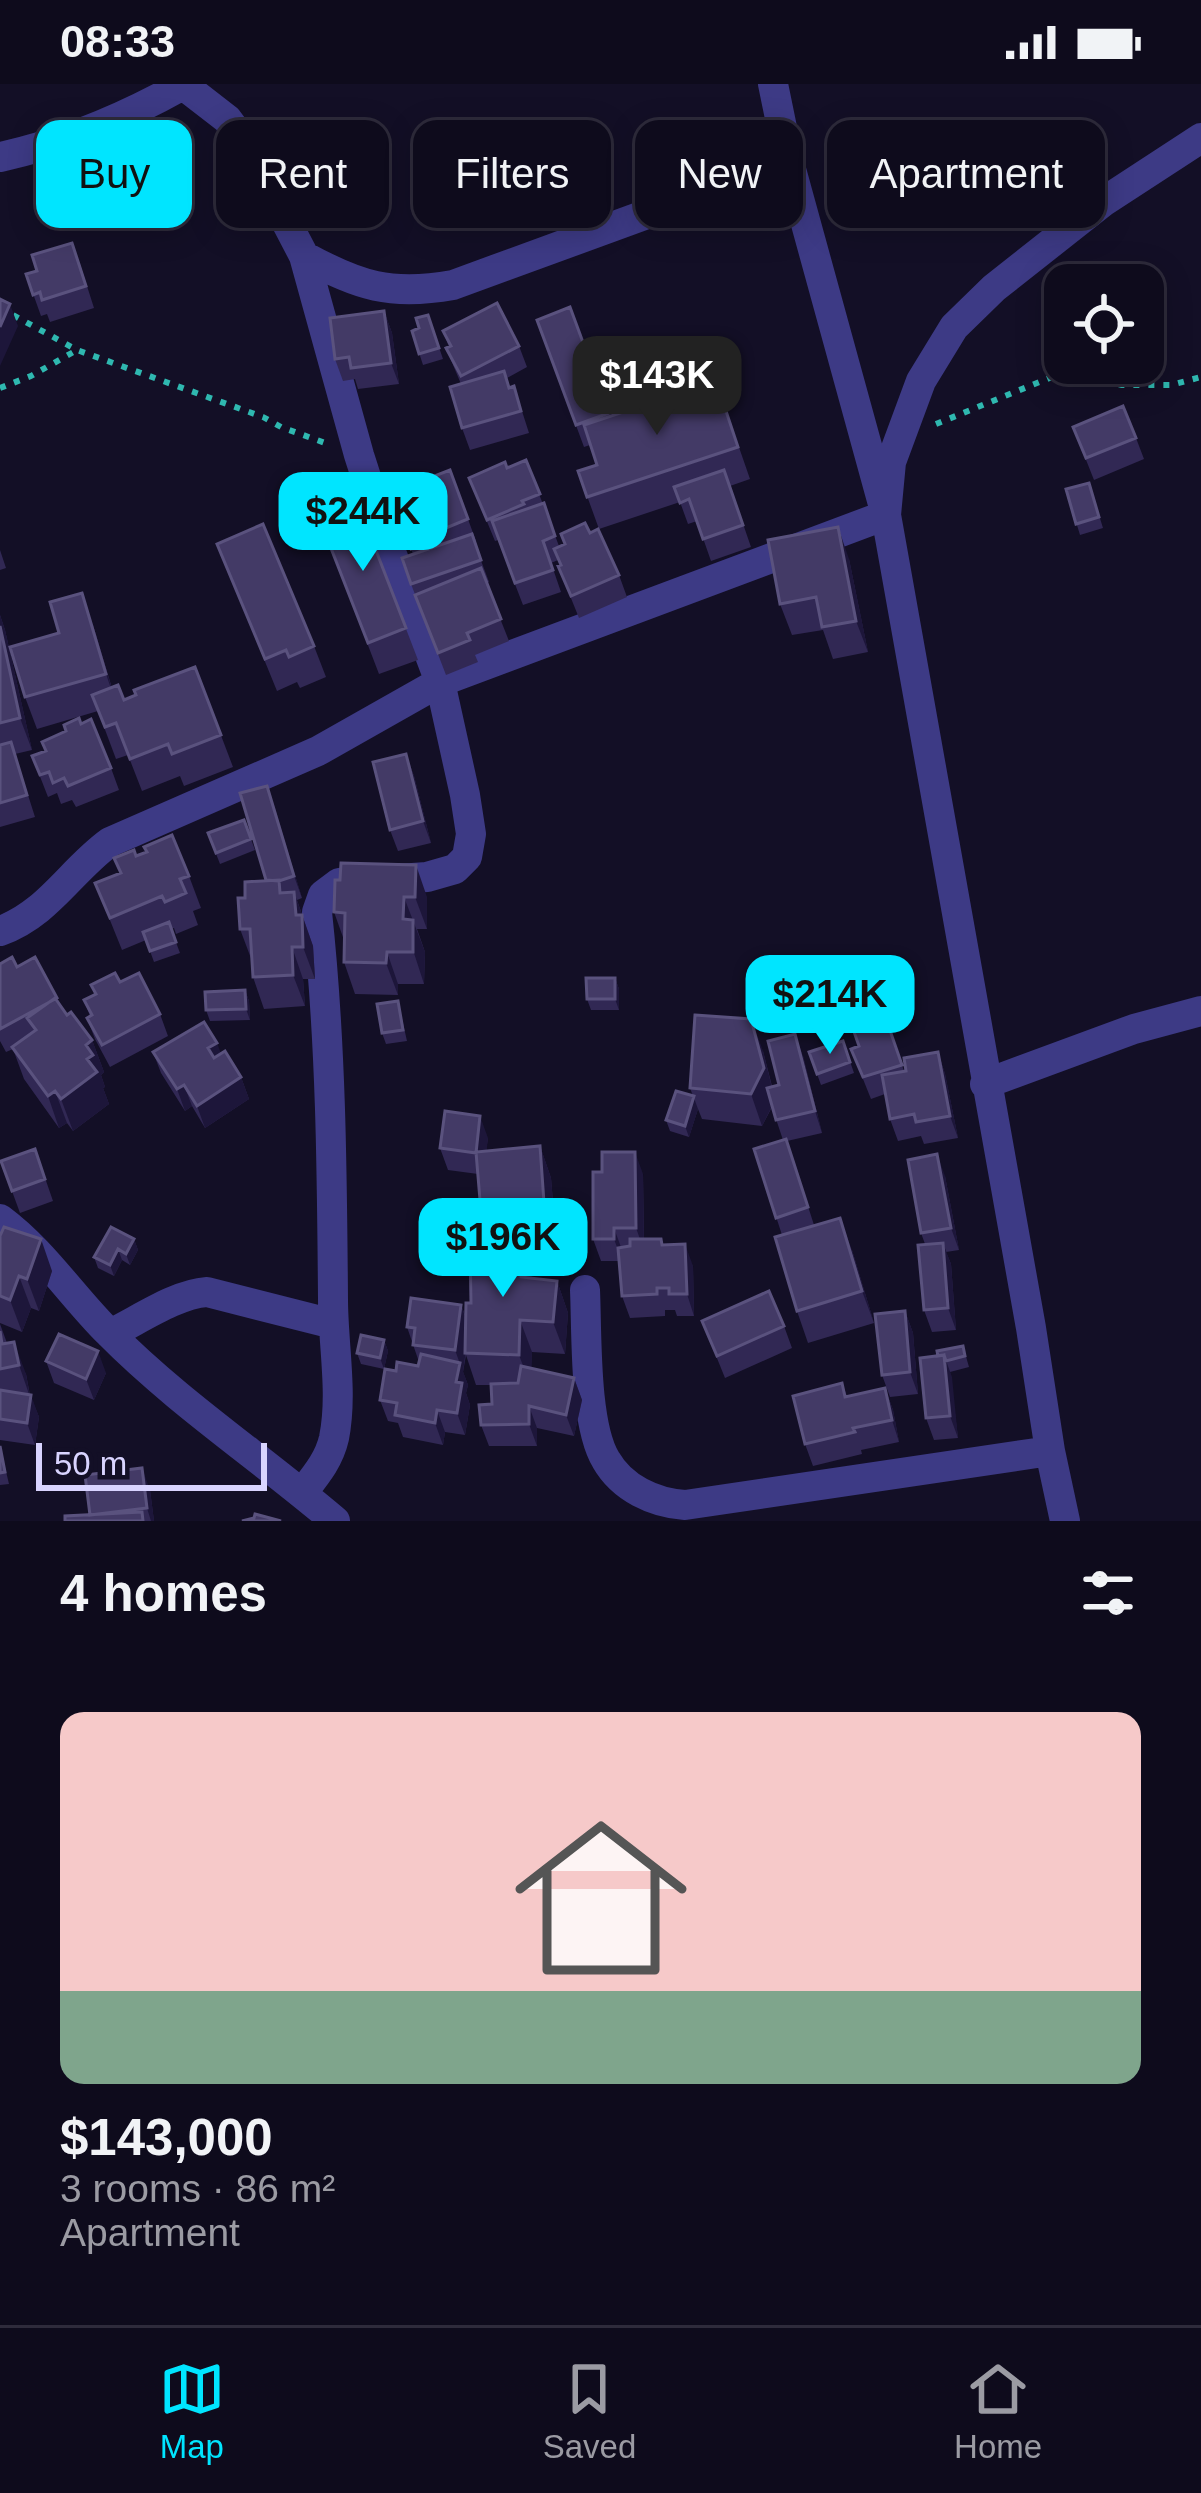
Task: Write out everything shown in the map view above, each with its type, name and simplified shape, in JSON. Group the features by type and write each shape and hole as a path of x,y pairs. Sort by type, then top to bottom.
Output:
{"street":[{"path":"773,84 780,120"},
{"path":"0,157 140,110 183,85 227,119 245,143 304,256 359,455 440,682 465,794 471,834 467,857 455,869 427,877 339,883 323,895 317,912 329,1055 337,1381 334,1436 327,1461 302,1493"},
{"path":"886,515 891,462 921,381 954,327 994,288 1103,202 1201,138"},
{"path":"803,213 886,515 1065,1521"},
{"path":"304,256 346,279 418,292 453,285 635,218"},
{"path":"0,931 42,909 89,857 110,842 317,751 440,682 886,515"},
{"path":"985,1084 1134,1029 1201,1011"},
{"path":"0,1219 40,1253 110,1334 221,1432 335,1521"},
{"path":"585,1290 592,1404 606,1460 629,1486 680,1513 1050,1451"},
{"path":"110,1334 192,1293 224,1296 333,1324"}],"path":[{"path":"0,308 77,350 359,455"},
{"path":"0,388 77,350"},
{"path":"901,438 1069,370 1122,385 1172,385 1201,376"}],"building":[{"path":"72,243 86,286 42,300 40,292 33,295 26,274 37,271 32,255"},
{"path":"0,299 10,304 0,327"},
{"path":"497,303 519,346 461,376 443,331"},
{"path":"570,307 609,413 576,425 537,320"},
{"path":"384,311 391,363 351,368 349,357 335,359 330,318"},
{"path":"428,315 439,348 419,354 412,331 419,328 416,318"},
{"path":"504,371 521,411 462,428 450,387"},
{"path":"716,381 738,447 587,497 578,471 597,465 584,425"},
{"path":"1123,406 1136,438 1086,458 1073,427"},
{"path":"526,460 540,494 487,520 469,478 505,462 507,468"},
{"path":"450,470 468,519 441,530 443,537 411,549 400,519 421,511 411,485"},
{"path":"724,470 743,525 703,539 689,499 680,503 674,487"},
{"path":"1089,483 1099,517 1076,524 1066,489"},
{"path":"544,503 555,536 543,541 553,570 515,583 492,521"},
{"path":"358,504 406,628 368,643 320,520"},
{"path":"585,523 590,533 598,529 619,575 571,596 554,549 565,544 561,534"},
{"path":"263,524 314,646 289,657 286,650 265,659 217,544"},
{"path":"838,527 856,621 822,627 816,597 780,604 768,540"},
{"path":"472,534 481,560 411,584 402,558"},
{"path":"481,568 501,619 467,633 470,640 438,653 415,595"},
{"path":"82,593 106,674 25,697 10,647 59,633 50,602"},
{"path":"0,626 20,718 0,723"},
{"path":"195,667 221,735 172,754 168,744 130,759 116,723 105,727 92,695 118,685 124,700 136,695 134,690"},
{"path":"79,718 81,724 91,719 111,768 68,786 64,778 53,783 49,772 40,775 32,756 46,751 42,742 66,731 64,725"},
{"path":"11,742 27,795 0,803 0,745"},
{"path":"406,754 423,821 390,830 373,762"},
{"path":"267,786 294,876 279,881 266,880 240,793"},
{"path":"244,820 251,839 216,853 208,833"},
{"path":"172,835 189,876 180,879 186,893 165,902 162,896 110,918 95,883 121,873 114,858 134,850 136,856 147,852 144,847"},
{"path":"341,863 416,865 415,897 404,897 403,919 413,920 413,952 387,952 386,963 344,962 345,913 334,912"},
{"path":"279,880 280,893 294,892 296,915 302,915 303,947 292,947 293,975 253,977 250,929 240,929 238,898 245,898 245,882"},
{"path":"169,922 176,942 150,951 143,932"},
{"path":"12,957 17,967 35,957 57,998 0,1029 0,964"},
{"path":"115,973 120,982 139,973 160,1014 102,1045 87,1018 92,1015 84,1000 96,994 91,985"},
{"path":"586,978 615,978 615,999 587,999"},
{"path":"245,990 246,1009 206,1010 205,992"},
{"path":"55,998 92,1040 86,1045 93,1055 87,1059 97,1072 61,1099 55,1091 48,1096 12,1047 36,1030 27,1018"},
{"path":"398,1001 403,1030 382,1033 377,1004"},
{"path":"695,1015 751,1019 764,1068 751,1094 690,1088"},
{"path":"885,1016 902,1065 863,1077 851,1049 859,1046 852,1026"},
{"path":"204,1022 217,1043 208,1048 214,1058 225,1051 241,1077 197,1106 184,1085 177,1089 153,1052"},
{"path":"795,1034 815,1111 776,1120 767,1088 779,1085 768,1041"},
{"path":"843,1041 850,1062 817,1074 809,1052"},
{"path":"938,1052 950,1116 916,1122 914,1114 890,1119 882,1075 906,1071 904,1058"},
{"path":"676,1091 694,1096 685,1126 666,1120"},
{"path":"445,1111 480,1116 476,1153 440,1148"},
{"path":"786,1139 808,1207 776,1218 754,1149"},
{"path":"540,1146 546,1231 483,1236 476,1152"},
{"path":"35,1149 45,1179 12,1191 1,1161"},
{"path":"602,1152 635,1152 636,1228 614,1228 614,1239 593,1239 593,1172 602,1172"},
{"path":"937,1154 951,1228 921,1233 908,1160"},
{"path":"840,1218 862,1291 797,1311 775,1237"},
{"path":"4,1227 41,1239 27,1279 19,1276 10,1300 0,1296"},
{"path":"111,1227 134,1239 126,1254 118,1249 110,1265 94,1257"},
{"path":"630,1239 685,1244 687,1294 657,1288 657,1294 622,1296 618,1248 630,1246"},
{"path":"943,1243 948,1308 924,1310 918,1245"},
{"path":"470,1244 521,1245 521,1277 557,1281 553,1322 520,1320 519,1355 465,1353 466,1303 471,1303"},
{"path":"769,1291 784,1326 717,1356 702,1321"},
{"path":"411,1298 461,1305 455,1350 413,1345 415,1328 407,1327"},
{"path":"905,1311 910,1372 882,1375 875,1314"},
{"path":"0,1331 2,1344 14,1342 19,1365 0,1369"},
{"path":"59,1334 98,1351 86,1379 46,1361"},
{"path":"361,1335 384,1340 380,1358 357,1353"},
{"path":"963,1346 965,1356 946,1361 944,1355 938,1356 937,1351"},
{"path":"421,1354 460,1363 457,1413 437,1410 435,1423 395,1415 397,1403 380,1400 385,1369 396,1371 397,1362 418,1366"},
{"path":"944,1355 950,1416 926,1418 920,1358"},
{"path":"521,1366 574,1378 566,1415 529,1406 529,1424 481,1425 479,1405 492,1404 491,1384 518,1383"},
{"path":"842,1383 845,1397 885,1388 892,1420 805,1444 793,1396"},
{"path":"0,1390 31,1395 27,1423 0,1419"},
{"path":"142,1468 147,1508 90,1515 85,1475"},
{"path":"142,1512 143,1521 65,1521 65,1516"},
{"path":"255,1514 281,1521 242,1521"}]}
